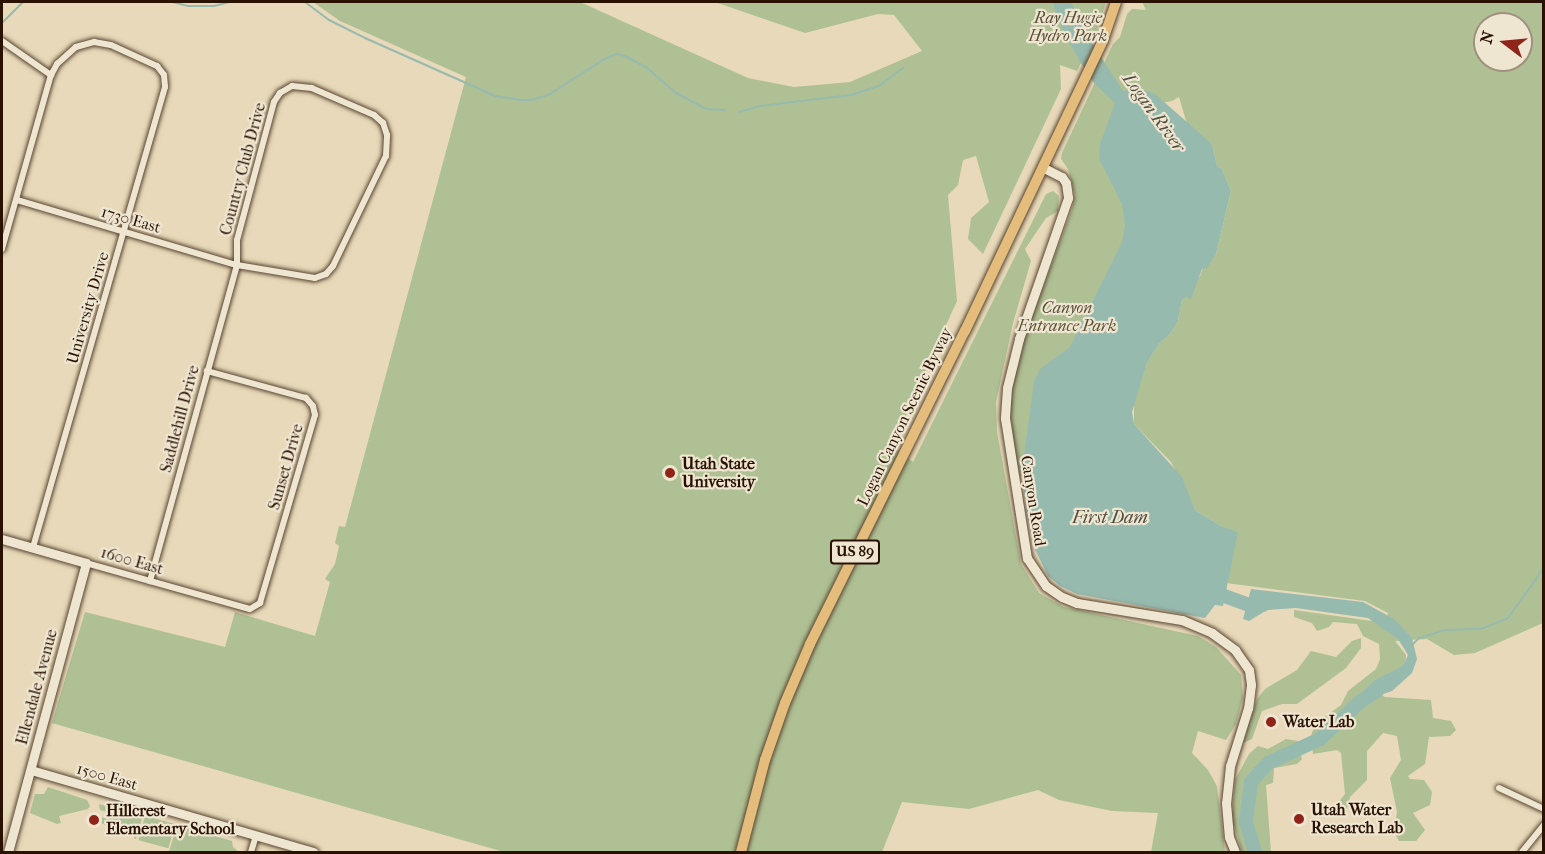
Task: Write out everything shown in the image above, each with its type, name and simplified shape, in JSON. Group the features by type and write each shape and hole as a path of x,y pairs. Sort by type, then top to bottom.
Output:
{"main road":[{"name":"Logan Canyon Scenic Byway","path":"741,852 765,760 784,703 810,644 1103,40 1116,2"}],"street":[{"path":"2,41 51,75 2,249"},
{"name":"University Drive","path":"33,548 165,87 164,75 157,66 111,45 94,42 76,47 57,64 51,75"},
{"name":"Country Club Drive","path":"292,86 312,88 374,115 382,123 387,135 386,156 333,266 326,274 315,278 237,265 237,240 274,102 280,93 292,86"},
{"name":"Canyon Road","path":"1042,167 1062,177 1066,183 1068,198 1019,339 1007,388 1005,418 1027,558 1046,586 1062,597 1077,603 1182,621 1212,633 1234,650 1249,670 1251,686 1248,708 1230,766 1226,803 1229,837 1235,852"},
{"name":"1730 East","path":"17,200 237,265"},
{"name":"Saddlehill Drive","path":"150,581 237,265"},
{"name":"Sunset Drive","path":"207,371 306,398 315,415 260,603 255,608"},
{"name":"1600 East","path":"2,540 250,609 255,608"},
{"name":"Ellendale Avenue","path":"8,852 86,563"},
{"name":"1500 East","path":"31,770 313,852"},
{"path":"1499,788 1544,809"},
{"path":"1522,852 1544,825"},
{"path":"251,852 256,836"}],"green space":[{"name":"Utah State University","path":"313,2 580,2 748,78 794,87 850,82 922,51 894,15 878,14 805,33 715,2 1106,2 1097,30 1077,71 1060,65 1061,89 983,254 968,239 971,218 989,202 976,156 963,160 958,185 948,195 957,301 911,402 895,448 913,462 1046,194 1053,191 1059,196 1058,211 1046,218 1025,249 1031,261 1013,323 996,402 997,432 1021,564 1039,593 1064,607 1198,636 1216,647 1241,675 1243,698 1236,724 1226,740 1198,731 1192,753 1208,770 1217,786 1225,852 1151,852 1158,813 1112,811 1059,800 1038,790 969,809 902,802 882,852 504,852 52,723 85,612 225,647 235,612 315,636 330,582 325,579 335,564 339,546 335,543 339,526 345,527 466,77 340,21"},
{"name":"Canyon Entrance Park","path":"1142,2 1543,2 1543,623 1475,653 1454,655 1427,639 1395,641 1406,655 1405,667 1373,689 1385,697 1431,700 1433,718 1451,721 1456,730 1450,736 1429,737 1425,764 1408,776 1410,779 1424,780 1432,792 1430,805 1413,813 1425,830 1416,841 1399,841 1394,832 1397,812 1390,778 1401,760 1397,736 1383,733 1367,751 1367,780 1350,797 1346,813 1340,814 1338,803 1345,794 1341,753 1337,750 1313,754 1311,736 1315,724 1341,705 1348,691 1376,669 1380,659 1379,644 1363,636 1357,624 1333,622 1329,627 1317,631 1312,623 1294,617 1294,610 1386,623 1388,613 1365,601 1226,583 1237,532 1221,526 1195,510 1171,462 1134,424 1134,403 1147,363 1178,321 1182,300 1200,276 1203,268 1216,254 1231,191 1222,169 1217,166 1212,144 1187,124 1179,97 1161,103 1133,224 1027,475 1016,477 1010,410 1013,381 1025,336 1072,210 1075,194 1068,169 1061,159 1062,153 1113,44 1120,37 1127,14 1132,9 1146,10"},
{"path":"1361,638 1361,648 1346,668 1297,704 1282,704 1262,711 1252,739 1243,743 1257,699 1265,689 1297,670 1311,651 1336,657 1352,641"},
{"path":"1286,739 1298,741 1302,759 1297,764 1274,768 1273,783 1266,785 1271,852 1242,852 1232,818 1235,780 1249,754 1258,746 1268,749"},
{"path":"48,787 87,800 90,806 88,809 59,816 61,823 57,824 30,813 35,794 44,794"},
{"path":"99,804 143,815 136,839 134,838 135,830 112,824 111,828 96,820 100,817 109,819 111,813 100,810"},
{"path":"145,816 175,824 168,848 139,840"},
{"path":"177,825 232,841 233,847 239,852 169,852"}],"water":[{"name":"First Dam","path":"1053,2 1071,2 1086,34 1123,91 1141,89 1155,94 1212,144 1217,166 1222,169 1231,191 1216,254 1207,268 1202,269 1191,299 1186,297 1182,300 1178,321 1147,363 1132,412 1134,424 1182,477 1195,510 1221,526 1238,532 1223,606 1215,605 1205,618 1077,594 1060,586 1048,576 1034,547 1026,510 1022,469 1034,382 1040,369 1070,347 1122,242 1125,225 1122,204 1099,159 1100,144 1115,103 1094,83 1079,60 1057,19"},
{"path":"1251,589 1363,602 1394,619 1412,638 1417,659 1412,673 1392,691 1348,706 1375,680 1403,666 1408,655 1398,639 1368,618 1296,608 1267,610 1249,621 1243,619"}],"waterway":[{"path":"2,23 23,2"},
{"path":"172,2 188,6 214,6 230,2"},
{"path":"305,2 329,20 365,38 495,96 533,100 550,94 616,54 646,67 676,93 706,109 725,110"},
{"path":"739,112 760,106 851,95 879,86 903,68"},
{"path":"1413,644 1419,638 1445,630 1481,629 1508,618 1544,565"},
{"name":"Logan River","path":"1208,590 1252,606 1263,605"},
{"name":"Logan River","path":"1255,852 1246,822 1251,782 1268,763 1320,739 1361,701 1377,691"}],"place":[{"name":"Utah State University","path":"670,473"},
{"name":"Water Lab","path":"1271,722"},
{"name":"Utah Water Research Lab","path":"1299,819"},
{"name":"Hillcrest Elementary School","path":"94,820"}],"park label":[{"name":"Ray Hugie Hydro Park","path":"1068,27"}]}
